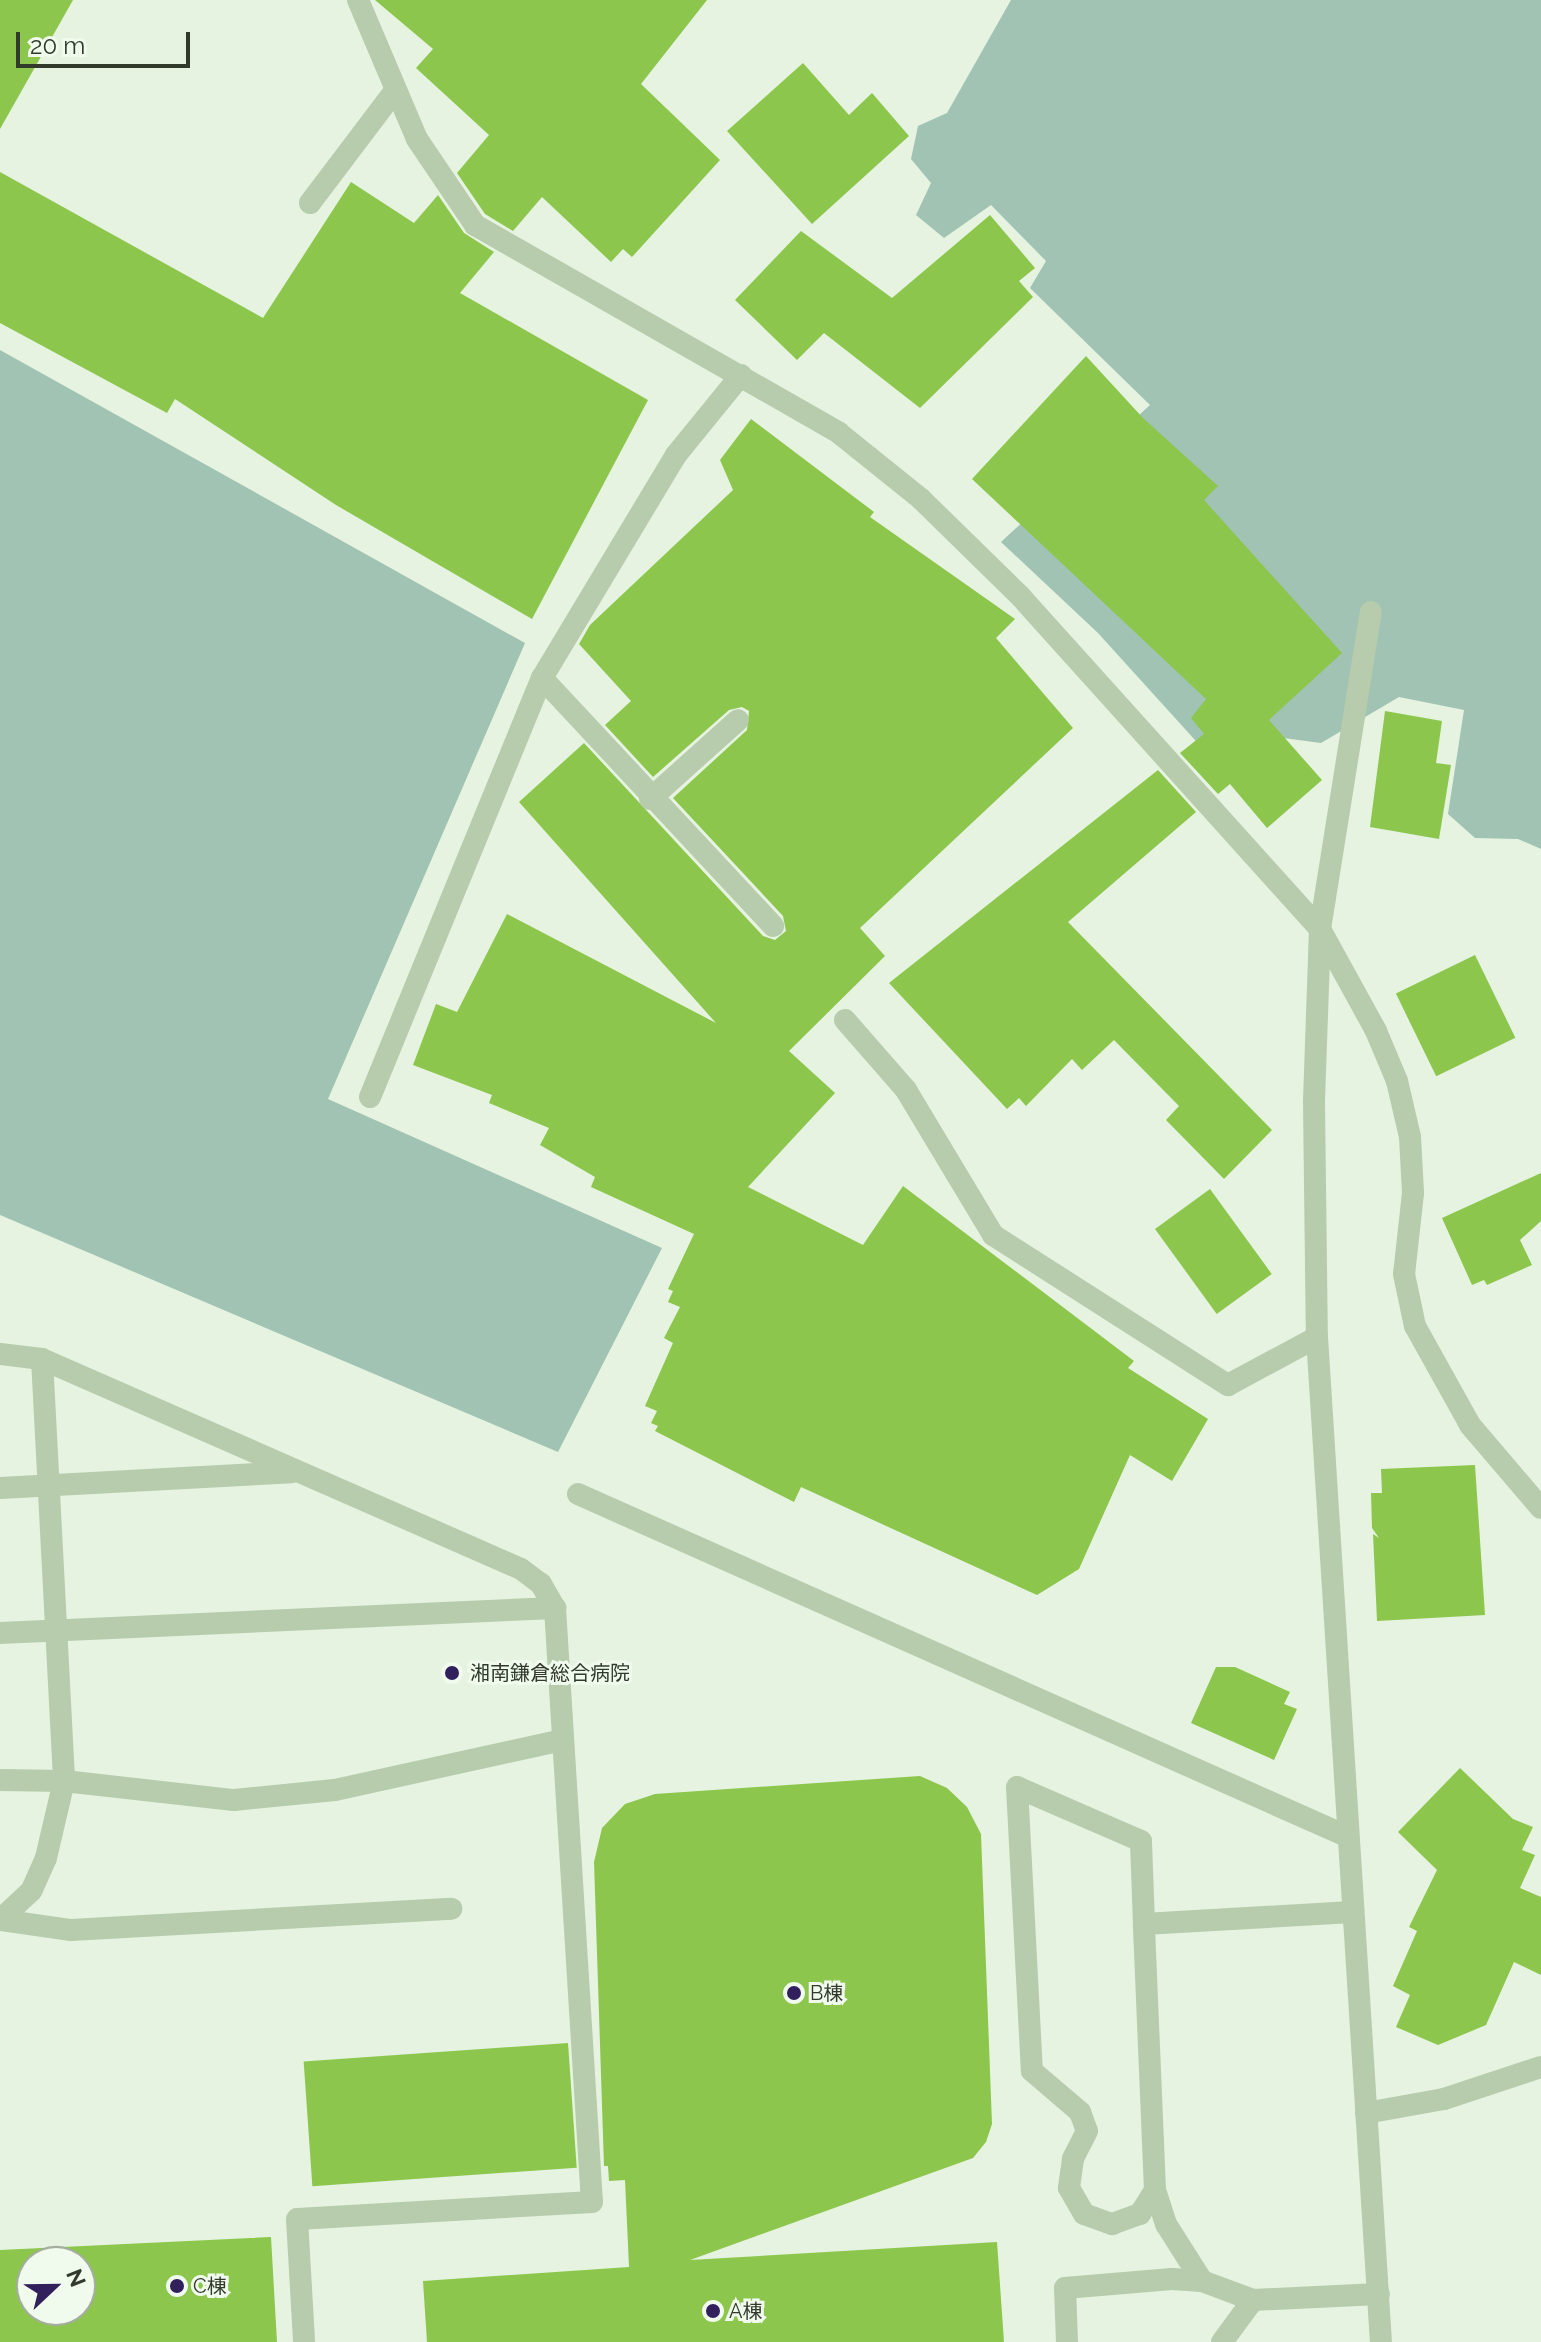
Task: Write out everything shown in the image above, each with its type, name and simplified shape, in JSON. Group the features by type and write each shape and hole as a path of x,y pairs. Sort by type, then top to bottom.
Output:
{"street":[{"path":"358,0 394,92 417,139 475,225 839,433 921,499 1021,597 1320,929 1376,1031 1397,1081 1410,1137 1413,1193 1404,1274 1415,1326 1470,1425 1541,1508"},
{"path":"310,203 394,92"},
{"path":"370,1097 542,678 676,455 741,375"},
{"path":"1371,612 1320,929 1314,1102 1317,1337 1346,1836 1381,2342"},
{"path":"542,678 650,799 773,926"},
{"path":"650,799 738,720"},
{"path":"845,1020 906,1090 993,1235 1228,1385 1317,1337"},
{"path":"0,1354 42,1359 521,1569 541,1584 555,1608 592,2202 297,2219 304,2342"},
{"path":"0,1920 31,1891 46,1858 64,1781 59,1629 42,1359"},
{"path":"0,1488 297,1471"},
{"path":"578,1494 1346,1836"},
{"path":"0,1633 555,1608"},
{"path":"0,1780 64,1781 234,1800 335,1790 562,1740"},
{"path":"1155,2190 1140,2214 1112,2224 1084,2214 1069,2188 1073,2159 1087,2131 1080,2112 1032,2071 1017,1787 1141,1841 1155,2190 1166,2224 1202,2281"},
{"path":"0,1920 71,1930 451,1909"},
{"path":"1144,1924 1352,1912"},
{"path":"1366,2113 1444,2099 1541,2067"},
{"path":"1067,2342 1065,2288 1202,2281 1253,2300 1379,2294"},
{"path":"1222,2342 1253,2300"}],"green space":[{"path":"1011,0 1541,0 1541,849 1518,839 1475,838 1448,814 1464,710 1399,697 1321,743 1268,736 1214,761 1098,633 1001,542 1150,405 1030,288 1046,261 991,205 944,238 916,215 931,183 911,159 918,126 947,113"},
{"path":"0,350 525,643 328,1099 662,1248 558,1452 0,1215"}],"building":[{"path":"0,0 73,0 0,129"},
{"path":"375,0 707,0 641,84 720,160 632,257 623,249 611,262 542,197 513,231 485,214 457,173 489,135 416,68 433,49"},
{"path":"803,63 849,115 872,93 909,136 812,224 727,131"},
{"path":"0,172 263,318 351,182 414,223 438,195 464,233 494,252 460,293 648,400 532,619 336,505 175,399 167,413 0,323"},
{"path":"990,215 1035,268 1019,281 1033,297 920,408 824,333 797,360 735,300 801,231 892,298"},
{"path":"1086,356 1143,418 1218,486 1204,500 1342,653 1269,720 1322,780 1267,828 1230,784 1218,794 1180,753 1204,734 1191,718 1206,699 972,479"},
{"path":"751,419 874,512 870,517 1015,619 996,638 1073,728 860,928 885,956 789,1051 835,1093 748,1187 863,1245 903,1186 1134,1361 1128,1368 1208,1419 1172,1481 1130,1455 1079,1569 1037,1595 801,1487 794,1502 655,1431 658,1426 651,1423 657,1411 645,1406 673,1343 664,1338 680,1307 668,1302 673,1291 668,1289 694,1234 591,1187 595,1177 540,1145 549,1128 489,1103 492,1095 413,1065 436,1004 457,1012 507,914 716,1023 519,802 584,743 763,936 775,940 786,931 783,916 673,798 747,730 749,711 742,707 729,710 653,777 605,725 631,701 579,644 590,625 733,490 720,460"},
{"path":"1385,711 1442,721 1436,763 1451,765 1439,839 1370,827"},
{"path":"1158,770 1196,812 1068,922 1272,1130 1224,1179 1166,1120 1179,1106 1114,1040 1082,1070 1072,1059 1026,1106 1019,1098 1007,1109 889,983"},
{"path":"1475,955 1515,1038 1436,1076 1396,994"},
{"path":"1541,1173 1541,1221 1520,1240 1532,1265 1487,1285 1484,1280 1472,1285 1442,1218"},
{"path":"1210,1189 1272,1274 1217,1314 1155,1229"},
{"path":"1475,1465 1485,1615 1377,1621 1373,1534 1379,1538 1372,1528 1371,1493 1382,1493 1381,1469"},
{"path":"1216,1667 1235,1667 1290,1692 1284,1704 1297,1709 1274,1760 1191,1723"},
{"path":"1460,1768 1513,1819 1533,1827 1522,1850 1535,1855 1520,1888 1541,1897 1541,1975 1514,1962 1486,2025 1438,2045 1396,2027 1410,1995 1393,1986 1417,1931 1409,1927 1437,1870 1398,1832"},
{"name":"B棟","path":"920,1776 947,1788 967,1807 981,1834 992,2124 986,2142 973,2158 690,2260 997,2242 1004,2342 427,2342 423,2281 629,2267 625,2180 609,2181 608,2166 604,2166 594,1862 602,1828 625,1804 655,1794"},
{"path":"568,2043 577,2168 312,2186 304,2061"},
{"name":"C棟","path":"271,2237 277,2342 0,2342 0,2250 16,2249 16,2326 96,2326 96,2246 83,2246"}],"place":[{"name":"湘南鎌倉総合病院","path":"452,1673"},
{"name":"B棟","path":"794,1993"},
{"name":"C棟","path":"177,2286"},
{"name":"A棟","path":"713,2311"}]}
